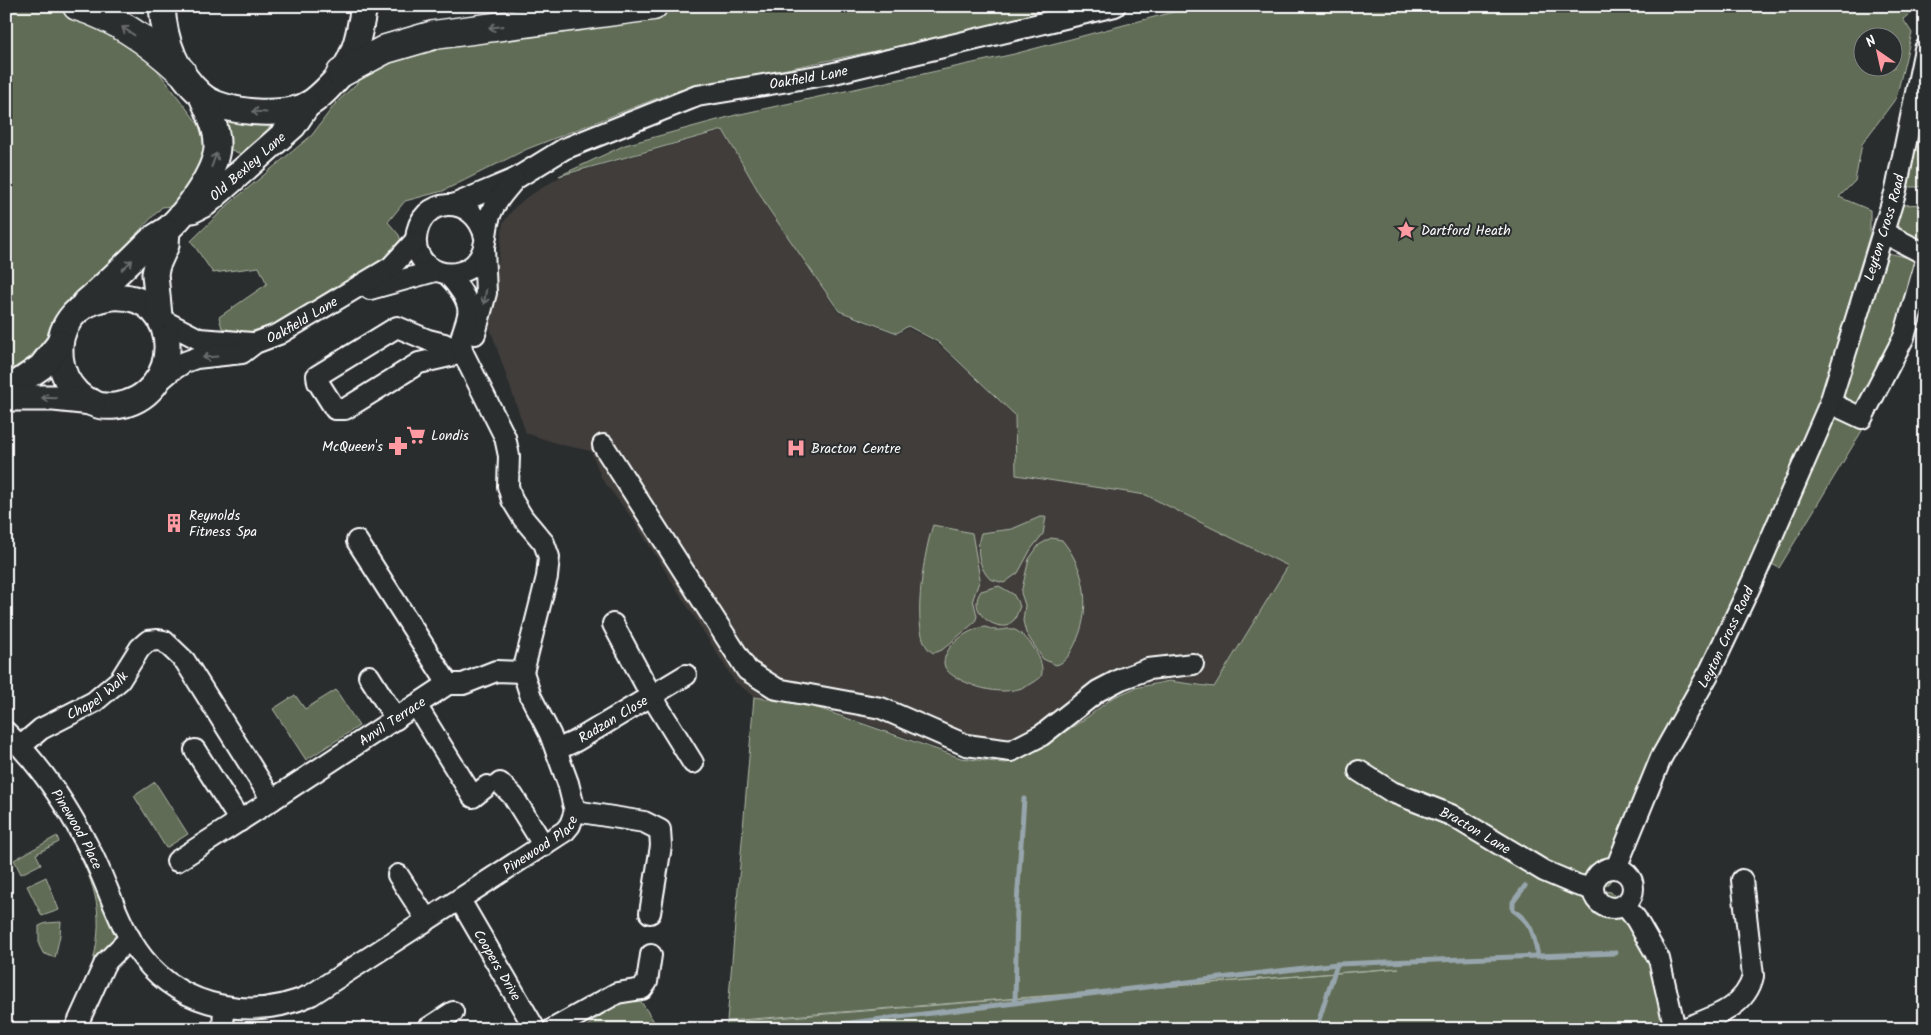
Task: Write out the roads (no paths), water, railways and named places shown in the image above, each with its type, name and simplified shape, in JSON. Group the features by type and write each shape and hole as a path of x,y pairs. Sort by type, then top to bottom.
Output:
{"highway":[{"path":"78,6 102,14 163,54 181,71"},
{"path":"341,74 386,48 434,35 653,6"}],"main road":[{"path":"162,6 168,46 181,71 202,96 235,109 262,113 277,113 307,106"},
{"name":"Old Bexley Lane","path":"78,310 152,239 206,203 293,126 307,106 341,74 355,50 364,6"},
{"name":"Old Bexley Lane","path":"160,318 155,278 157,264 174,223 207,176 217,149 215,127 202,96"},
{"path":"6,398 54,398 92,402 108,406 126,404 145,394 157,383 167,352 166,333 160,318 141,302 120,297 96,300 78,310 64,329 60,343 61,365 68,380 82,396 92,402"},
{"path":"6,392 40,367 60,343"}],"street":[{"name":"Oakfield Lane","path":"157,383 170,370 189,360 242,353 255,343 279,334 391,267 415,241 418,224 424,216 438,207 453,204 515,179 564,149 697,96 830,74 1115,6"},
{"name":"Leyton Cross Road","path":"1616,868 1662,758 1723,644 1830,403 1896,190 1925,49"},
{"name":"Oakfield Lane","path":"350,292 365,291 441,273 460,273 473,266 484,243 491,212 515,179"},
{"path":"453,204 463,207 478,218 484,243 486,293 475,333 463,353 419,363 341,410 333,407 317,380 321,373 396,327 431,341 444,344 463,353"},
{"path":"1884,233 1925,254"},
{"path":"415,241 419,255 425,264 456,284 468,307 468,317 460,341 463,353 505,437 509,456 508,486 513,502 523,518 544,542 549,557 547,577 523,672"},
{"path":"1830,403 1862,418 1904,337 1925,264"},
{"name":"Oakfield Lane","path":"160,318 199,338 255,343"},
{"path":"604,444 747,670 777,688 881,708 966,745 1011,751 1042,735 1098,691 1121,679 1148,669 1194,664"},
{"path":"357,540 448,684"},
{"path":"613,624 651,695 686,674"},
{"name":"Chapel Walk","path":"21,746 41,729 94,702 120,680 140,648 148,641 164,641 185,661 272,800"},
{"name":"Anvil Terrace","path":"177,861 448,684 463,684 496,671 523,672"},
{"name":"Pinewood Place","path":"6,732 21,746 49,782 92,855 130,938 143,958 175,987 190,996 224,1008 254,1009 292,1003 324,987 566,832 575,811 556,750 531,697 523,672"},
{"path":"369,676 396,718"},
{"name":"Radzan Close","path":"556,750 576,741 651,695 692,763"},
{"path":"416,705 473,797 494,785 513,796 544,846"},
{"path":"195,750 240,821"},
{"name":"Bracton Lane","path":"1359,771 1392,792 1451,814 1544,871 1576,885 1592,889"},
{"path":"575,811 644,822 660,830 661,846 650,913"},
{"path":"1616,868 1627,875 1632,884 1631,895 1625,905 1616,908 1604,906 1595,899 1592,889 1599,874 1616,868"},
{"path":"398,875 427,920"},
{"path":"1683,1029 1709,1019 1734,1005 1750,990 1753,976 1742,880"},
{"name":"Coopers Drive","path":"460,900 535,1029"},
{"path":"1625,905 1636,919 1659,959 1675,1029"},
{"path":"75,1029 105,963 130,938"},
{"path":"553,1029 617,993 642,989 647,982 651,955"},
{"path":"222,1029 224,1008"},
{"path":"427,1029 453,1012"}],"waterway":[{"path":"1015,1003 1017,903 1024,799"},
{"path":"1525,886 1513,902 1513,910 1525,920 1531,930 1538,956"},
{"path":"1316,1029 1337,964 1616,953"},
{"path":"800,1029 1337,964"}],"place":[{"name":"Dartford Heath","path":"1406,230"},
{"name":"Londis","path":"416,435"},
{"name":"McQueen's","path":"398,446"},
{"name":"Bracton Centre","path":"796,448"},
{"name":"Reynolds Fitness Spa","path":"174,523"}]}
